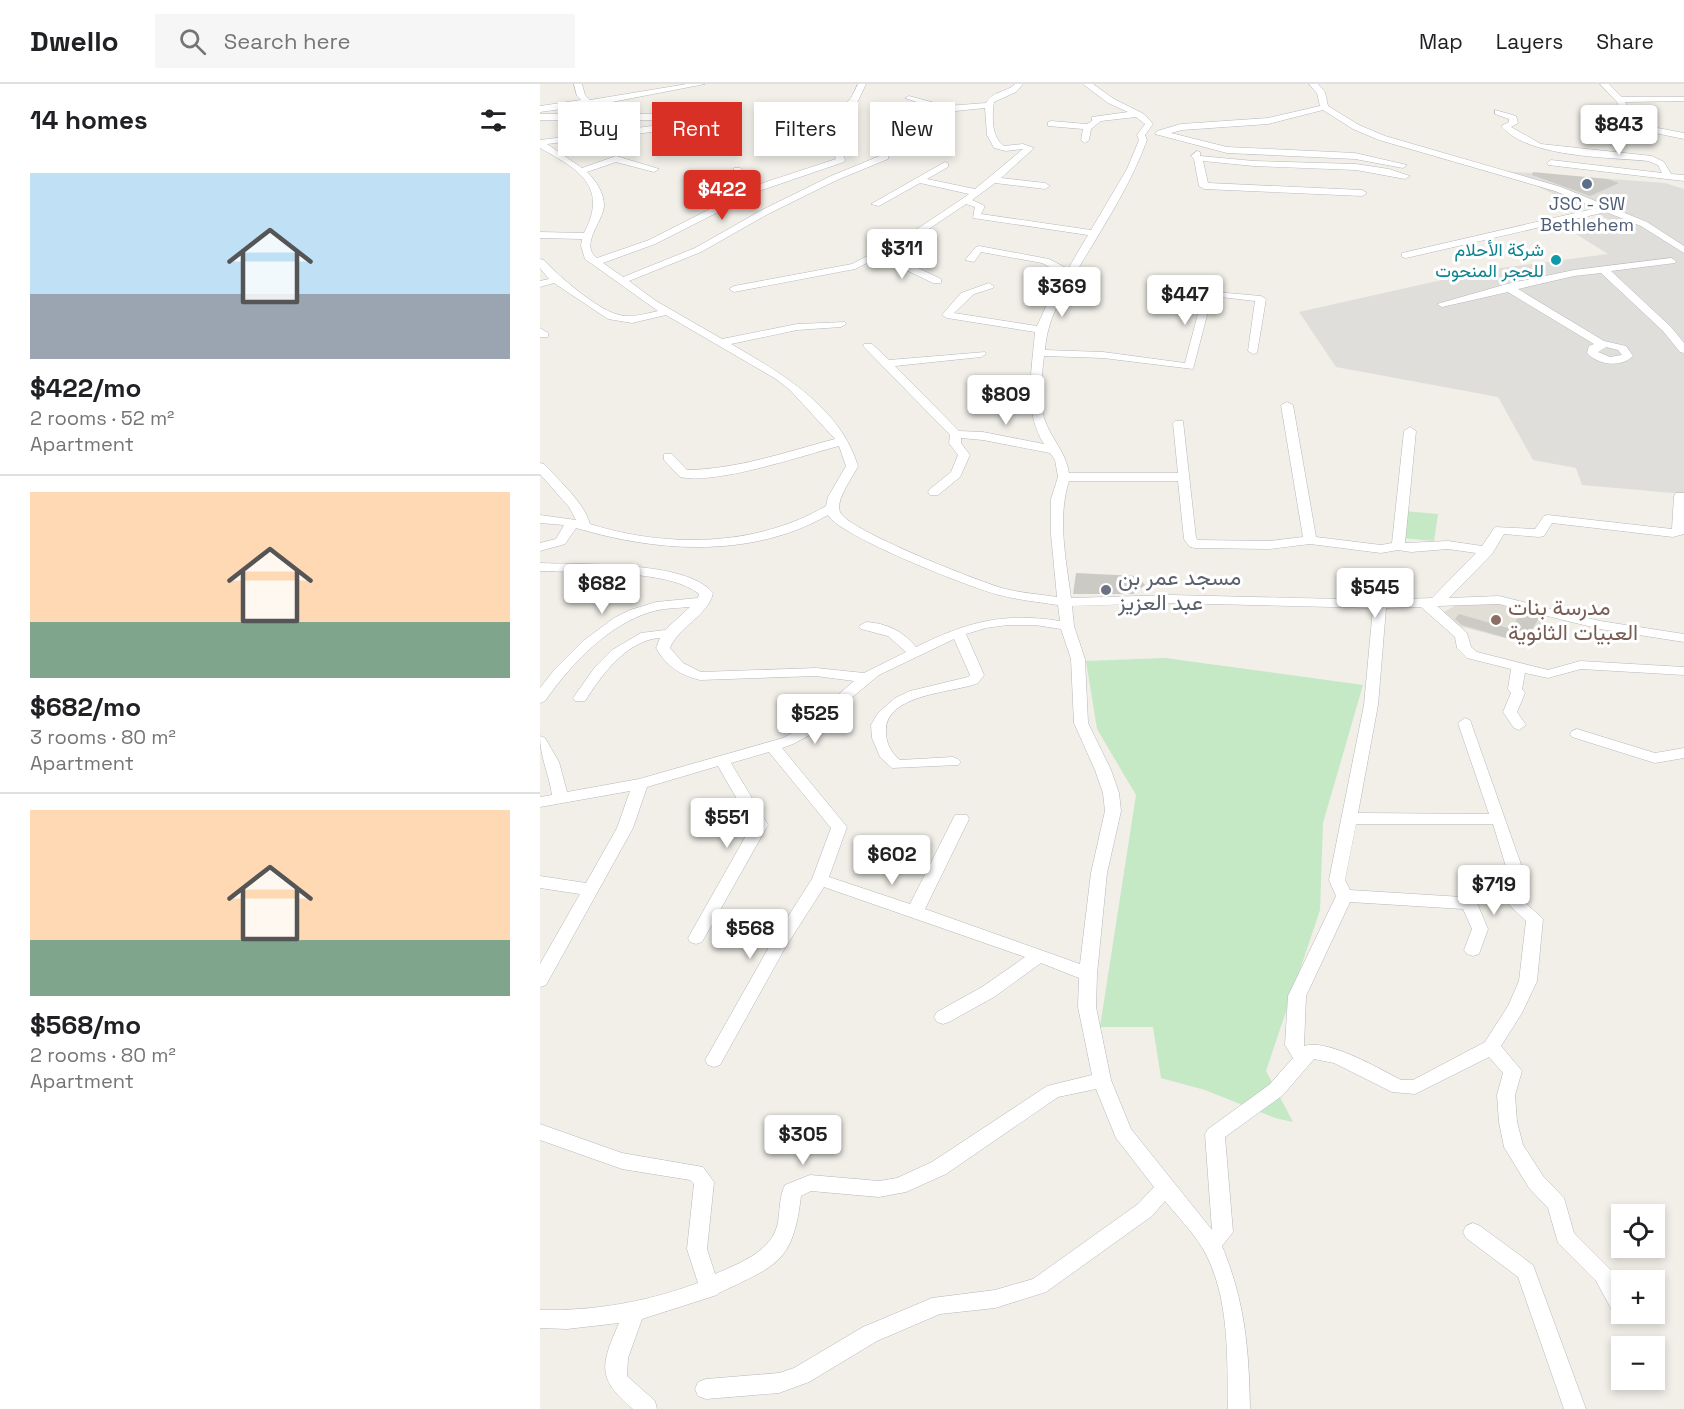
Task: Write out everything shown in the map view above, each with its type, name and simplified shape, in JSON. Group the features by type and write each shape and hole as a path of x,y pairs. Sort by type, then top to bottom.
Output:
{"street":[{"path":"578,84 581,96 587,101"},
{"path":"540,110 701,84"},
{"path":"596,262 652,242 759,188 841,160 831,136 846,125 842,111 855,99 862,84"},
{"path":"734,289 855,266 911,237 965,201 1030,148 996,146 992,140 988,105 993,97 1011,93 1019,84"},
{"path":"1087,84 1099,87 1111,101 1137,114 1149,124 1141,135 1143,140 1132,169 1053,302 1041,330 1036,382 1037,416 1048,441 1062,460 1064,477 1057,500 1057,534 1067,626 1078,659 1081,723 1103,770 1111,793 1113,811 1100,873 1088,974 1087,1007 1102,1080 1123,1133 1211,1244 1225,1278 1238,1347 1239,1409"},
{"path":"1313,84 1321,92 1324,107"},
{"path":"1604,84 1620,100 1634,126 1684,136"},
{"path":"1620,100 1684,97 1678,86"},
{"path":"644,95 648,106"},
{"path":"909,98 946,109 988,105"},
{"path":"1143,140 1180,127 1268,121 1324,107 1356,127 1382,138 1418,150 1524,177 1644,224 1684,251 1673,260 1574,273 1442,304"},
{"path":"1498,112 1513,118 1514,123 1505,126 1509,130 1538,146 1659,160 1667,176"},
{"path":"1085,140 1087,128 1097,122 1095,119 1137,114"},
{"path":"540,117 652,117"},
{"path":"1051,124 1090,127"},
{"path":"540,143 573,135 631,133 652,130"},
{"path":"1160,133 1227,150 1355,156 1403,165"},
{"path":"540,143 581,171 595,184 598,193 598,213 586,236 586,251 596,262 667,312 780,377 794,388 832,427 847,450 852,466 834,497 832,508 835,517 850,527 932,567 1001,592 1064,602 1172,599 1380,604 1499,600 1600,625 1684,638"},
{"path":"1207,146 1195,156 1198,158 1204,186 1362,193"},
{"path":"620,281 698,250 765,212 834,178 885,157"},
{"path":"1198,158 1270,164 1334,165 1389,171 1405,176"},
{"path":"581,171 616,159 654,169"},
{"path":"1551,164 1684,178"},
{"path":"876,204 945,165"},
{"path":"737,170 759,188"},
{"path":"918,180 975,192"},
{"path":"992,180 1045,186"},
{"path":"965,201 980,206 976,216 1092,233"},
{"path":"1588,202 1652,235 1668,250 1673,260"},
{"path":"1406,255 1602,210"},
{"path":"540,235 586,236"},
{"path":"970,260 979,249 1045,261 1070,274"},
{"path":"878,254 937,281"},
{"path":"540,262 556,280 612,317 632,320 667,312"},
{"path":"1604,270 1667,329 1684,350"},
{"path":"540,284 556,280"},
{"path":"989,286 977,288 961,298 947,315 1041,330"},
{"path":"1507,287 1600,344"},
{"path":"1039,353 1103,355 1190,367 1208,293 1261,299 1253,351"},
{"path":"720,343 797,327 841,324"},
{"path":"868,346 956,434 982,436 1055,450"},
{"path":"885,364 981,354"},
{"path":"1287,405 1310,540"},
{"path":"1179,423 1190,539 1195,544 1269,545 1310,540 1381,549 1398,546 1411,548 1448,545 1487,551"},
{"path":"1398,546 1410,431"},
{"path":"934,492 956,474 964,455 956,443 956,434"},
{"path":"668,457 684,474 693,474 742,466 842,441"},
{"path":"540,467 584,521 559,543 540,547"},
{"path":"1064,477 1184,477"},
{"path":"1430,602 1466,575 1487,551 1500,530 1539,533 1548,519 1673,533 1679,531 1681,526 1680,496"},
{"path":"540,519 578,525 610,534 671,541 739,541 777,534 805,523 832,508"},
{"path":"540,567 675,575 700,587 706,593 704,602 669,634 663,648 669,660 685,671 700,676 816,672 866,678"},
{"path":"540,698 570,661 629,615 650,607 704,602"},
{"path":"1430,602 1462,636 1464,648 1472,655 1548,674 1557,674 1580,665 1684,671"},
{"path":"1303,1058 1294,1045 1297,996 1311,971 1344,896 1337,880 1371,705 1380,604"},
{"path":"540,802 640,784 788,741 825,721 845,696 866,678 958,632 984,624 1008,621 1035,621 1067,626"},
{"path":"866,626 881,626 908,644 914,653"},
{"path":"953,762 897,765 890,760 881,747 877,728 880,720 892,706 909,696 923,690 969,682 975,678 977,675 958,632"},
{"path":"580,698 606,663 627,645 647,636 669,634"},
{"path":"1519,666 1515,689 1518,693 1510,712 1519,725"},
{"path":"1211,1244 1223,1232 1215,1134 1276,1090 1310,1051 1338,1057 1399,1087 1415,1088 1491,1047 1508,1022 1528,981 1535,919 1512,900 1515,870 1465,723"},
{"path":"1577,734 1655,758 1684,753"},
{"path":"540,741 557,772 560,799"},
{"path":"714,1060 779,944 820,880 839,827 772,746"},
{"path":"696,938 760,825 722,761"},
{"path":"540,980 625,828 640,784"},
{"path":"1350,818 1499,819"},
{"path":"915,912 961,819"},
{"path":"1473,873 1469,903 1480,929 1473,950"},
{"path":"820,880 1088,974"},
{"path":"540,882 591,890"},
{"path":"1344,896 1469,903"},
{"path":"943,1017 988,992 1039,956"},
{"path":"1491,1047 1513,1071 1506,1095 1508,1122 1514,1147 1536,1182 1557,1204 1565,1237 1603,1275 1611,1289"},
{"path":"540,1319 614,1316 710,1289 778,1250 784,1240 792,1191 800,1186 810,1183 879,1189 899,1186 939,1168 1054,1091 1102,1080"},
{"path":"540,1132 622,1161 696,1173 704,1182 697,1249 710,1289"},
{"path":"706,1389 779,1383 801,1375 870,1334 939,1305 995,1299 1039,1286 1145,1210 1166,1186"},
{"path":"1473,1232 1526,1271 1575,1409"},
{"path":"635,1310 617,1357 614,1375 619,1383 647,1408"}],"shaded area":[{"path":"1504,171 1665,183 1684,189 1684,494 1582,485 1576,468 1533,460 1498,397 1336,367 1299,312 1486,270 1608,254 1576,234 1614,222"},
{"name":"مدرسة بنات العبيات الثانوية","path":"1497,602 1548,616 1536,646 1451,624 1440,614 1458,604"}],"green space":[{"path":"1404,511 1438,514 1434,541 1402,538"},
{"path":"1165,658 1363,685 1323,823 1320,910 1266,1071 1293,1122 1275,1118 1205,1090 1161,1078 1153,1027 1100,1027 1136,795 1097,729 1086,661"}],"building":[{"name":"JSC - SW Bethlehem","path":"1533,172 1607,179 1619,183 1590,196 1532,175"},
{"name":"مسجد عمر بن عبد العزيز","path":"1076,573 1137,576 1145,585 1133,594 1073,594"},
{"name":"مدرسة بنات العبيات الثانوية","path":"1521,613 1539,618 1524,643 1462,625 1455,619 1459,614 1511,629"}],"place":[{"name":"JSC - SW Bethlehem","path":"1587,184"},
{"name":"شركة الأحلام للحجر المنحوت","path":"1556,260"},
{"name":"مسجد عمر بن عبد العزيز","path":"1106,590"},
{"name":"مدرسة بنات العبيات الثانوية","path":"1496,620"}]}
